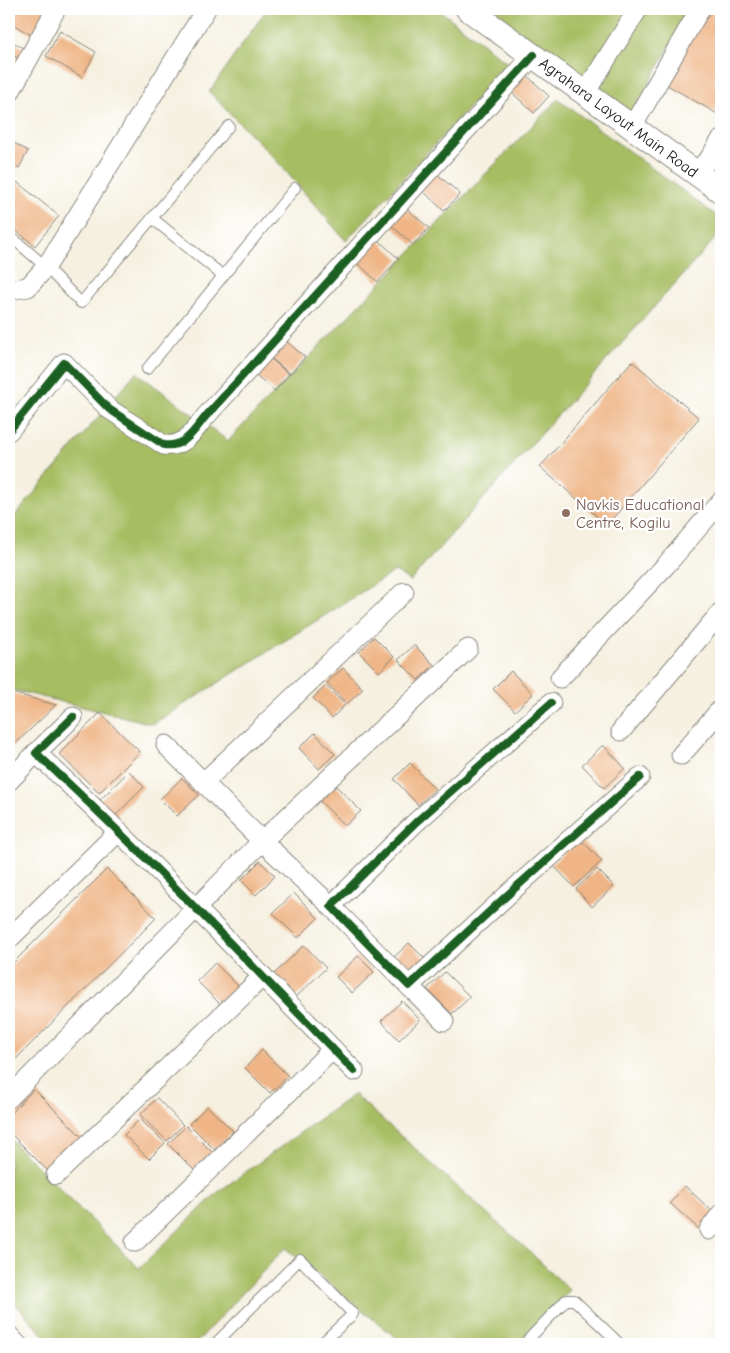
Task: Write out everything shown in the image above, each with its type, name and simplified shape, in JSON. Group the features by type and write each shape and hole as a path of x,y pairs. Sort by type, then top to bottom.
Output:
{"street":[{"path":"9,94 56,9"},
{"path":"9,290 28,287 46,268 206,9"},
{"name":"Agrahara Layout Main Road","path":"468,9 721,191"},
{"path":"585,93 638,9"},
{"path":"632,127 700,9"},
{"path":"9,431 64,363 109,409 164,445 173,446 185,441 534,55"},
{"path":"696,172 709,159 721,140"},
{"path":"560,678 667,564 721,501"},
{"path":"204,782 404,592"},
{"path":"620,731 721,612"},
{"path":"9,1098 262,841 468,649"},
{"path":"330,906 416,822 551,703"},
{"path":"681,755 721,709"},
{"path":"12,771 36,753 73,717"},
{"path":"166,745 444,1021"},
{"path":"36,753 119,831 354,1071"},
{"path":"409,986 640,777"},
{"path":"9,939 119,831"},
{"path":"56,1175 263,976"},
{"path":"135,1242 333,1049"},
{"path":"709,1230 721,1214"}],"lane":[{"path":"9,235 81,303 229,126"},
{"path":"147,369 295,188"},
{"path":"152,218 222,275"},
{"path":"215,1344 300,1260 352,1314 321,1344"},
{"path":"524,1344 566,1300 574,1300 620,1344"},
{"path":"9,1329 23,1344"}],"green space":[{"path":"267,9 438,9 509,64 346,241 276,160 209,92"},
{"path":"486,9 691,9 631,115"},
{"path":"558,99 721,219 721,232 410,581 395,571 153,724 9,689 9,523 136,372 228,441"},
{"path":"354,1094 570,1290 519,1344 404,1344 285,1248 195,1344 52,1344 9,1297 9,1138 139,1268 218,1192"}],"building":[{"path":"16,9 43,9 47,11 33,36 9,22"},
{"path":"704,9 721,9 721,116 662,82"},
{"path":"60,31 96,52 82,77 46,56"},
{"path":"9,40 25,49 19,59 9,53"},
{"path":"523,72 549,96 534,113 508,89"},
{"path":"9,140 28,151 19,168 9,162"},
{"path":"436,173 460,194 444,211 421,189"},
{"path":"17,182 59,216 35,246 9,225 9,192"},
{"path":"404,206 429,228 413,245 389,223"},
{"path":"377,239 399,259 378,282 356,262"},
{"path":"281,337 305,357 290,374 266,354"},
{"path":"265,354 289,374 275,391 251,371"},
{"path":"632,361 699,418 607,525 540,467"},
{"path":"374,637 394,657 379,672 359,652"},
{"path":"414,645 434,665 418,680 398,660"},
{"path":"343,668 363,689 347,704 327,683"},
{"path":"511,671 533,694 515,711 493,689"},
{"path":"326,686 345,705 332,718 313,698"},
{"path":"9,692 56,705 9,750"},
{"path":"100,713 140,752 99,793 59,754"},
{"path":"315,733 335,754 319,769 299,748"},
{"path":"603,745 625,768 604,788 582,765"},
{"path":"410,763 435,789 418,805 394,779"},
{"path":"129,771 144,787 113,818 97,803"},
{"path":"182,778 199,795 177,816 160,799"},
{"path":"335,785 361,811 345,826 319,800"},
{"path":"579,838 602,861 574,887 552,864"},
{"path":"260,861 275,876 256,895 241,880"},
{"path":"107,869 156,918 9,1066 9,967"},
{"path":"597,869 614,886 592,907 576,889"},
{"path":"294,893 318,918 298,938 273,913"},
{"path":"409,943 425,959 407,976 391,960"},
{"path":"304,945 326,968 294,999 272,976"},
{"path":"358,956 374,972 352,993 336,977"},
{"path":"215,963 240,988 222,1006 197,981"},
{"path":"445,972 470,997 452,1014 427,989"},
{"path":"402,1001 420,1020 399,1040 381,1021"},
{"path":"262,1050 288,1076 270,1093 245,1068"},
{"path":"34,1089 83,1138 49,1172 9,1132 9,1115"},
{"path":"157,1098 183,1125 167,1141 140,1115"},
{"path":"207,1106 233,1131 215,1150 189,1124"},
{"path":"140,1119 165,1143 149,1159 124,1135"},
{"path":"186,1126 213,1153 195,1171 168,1144"},
{"path":"685,1186 715,1214 700,1230 670,1203"}],"cycle path":[{"path":"9,431 64,363 109,409 164,445 178,444 183,441 534,55"},
{"path":"551,703 416,822 331,906 409,986 640,777"},
{"path":"73,717 36,753 158,870 354,1071"}],"place":[{"name":"Navkis Educational Centre, Kogilu","path":"566,513"}]}
